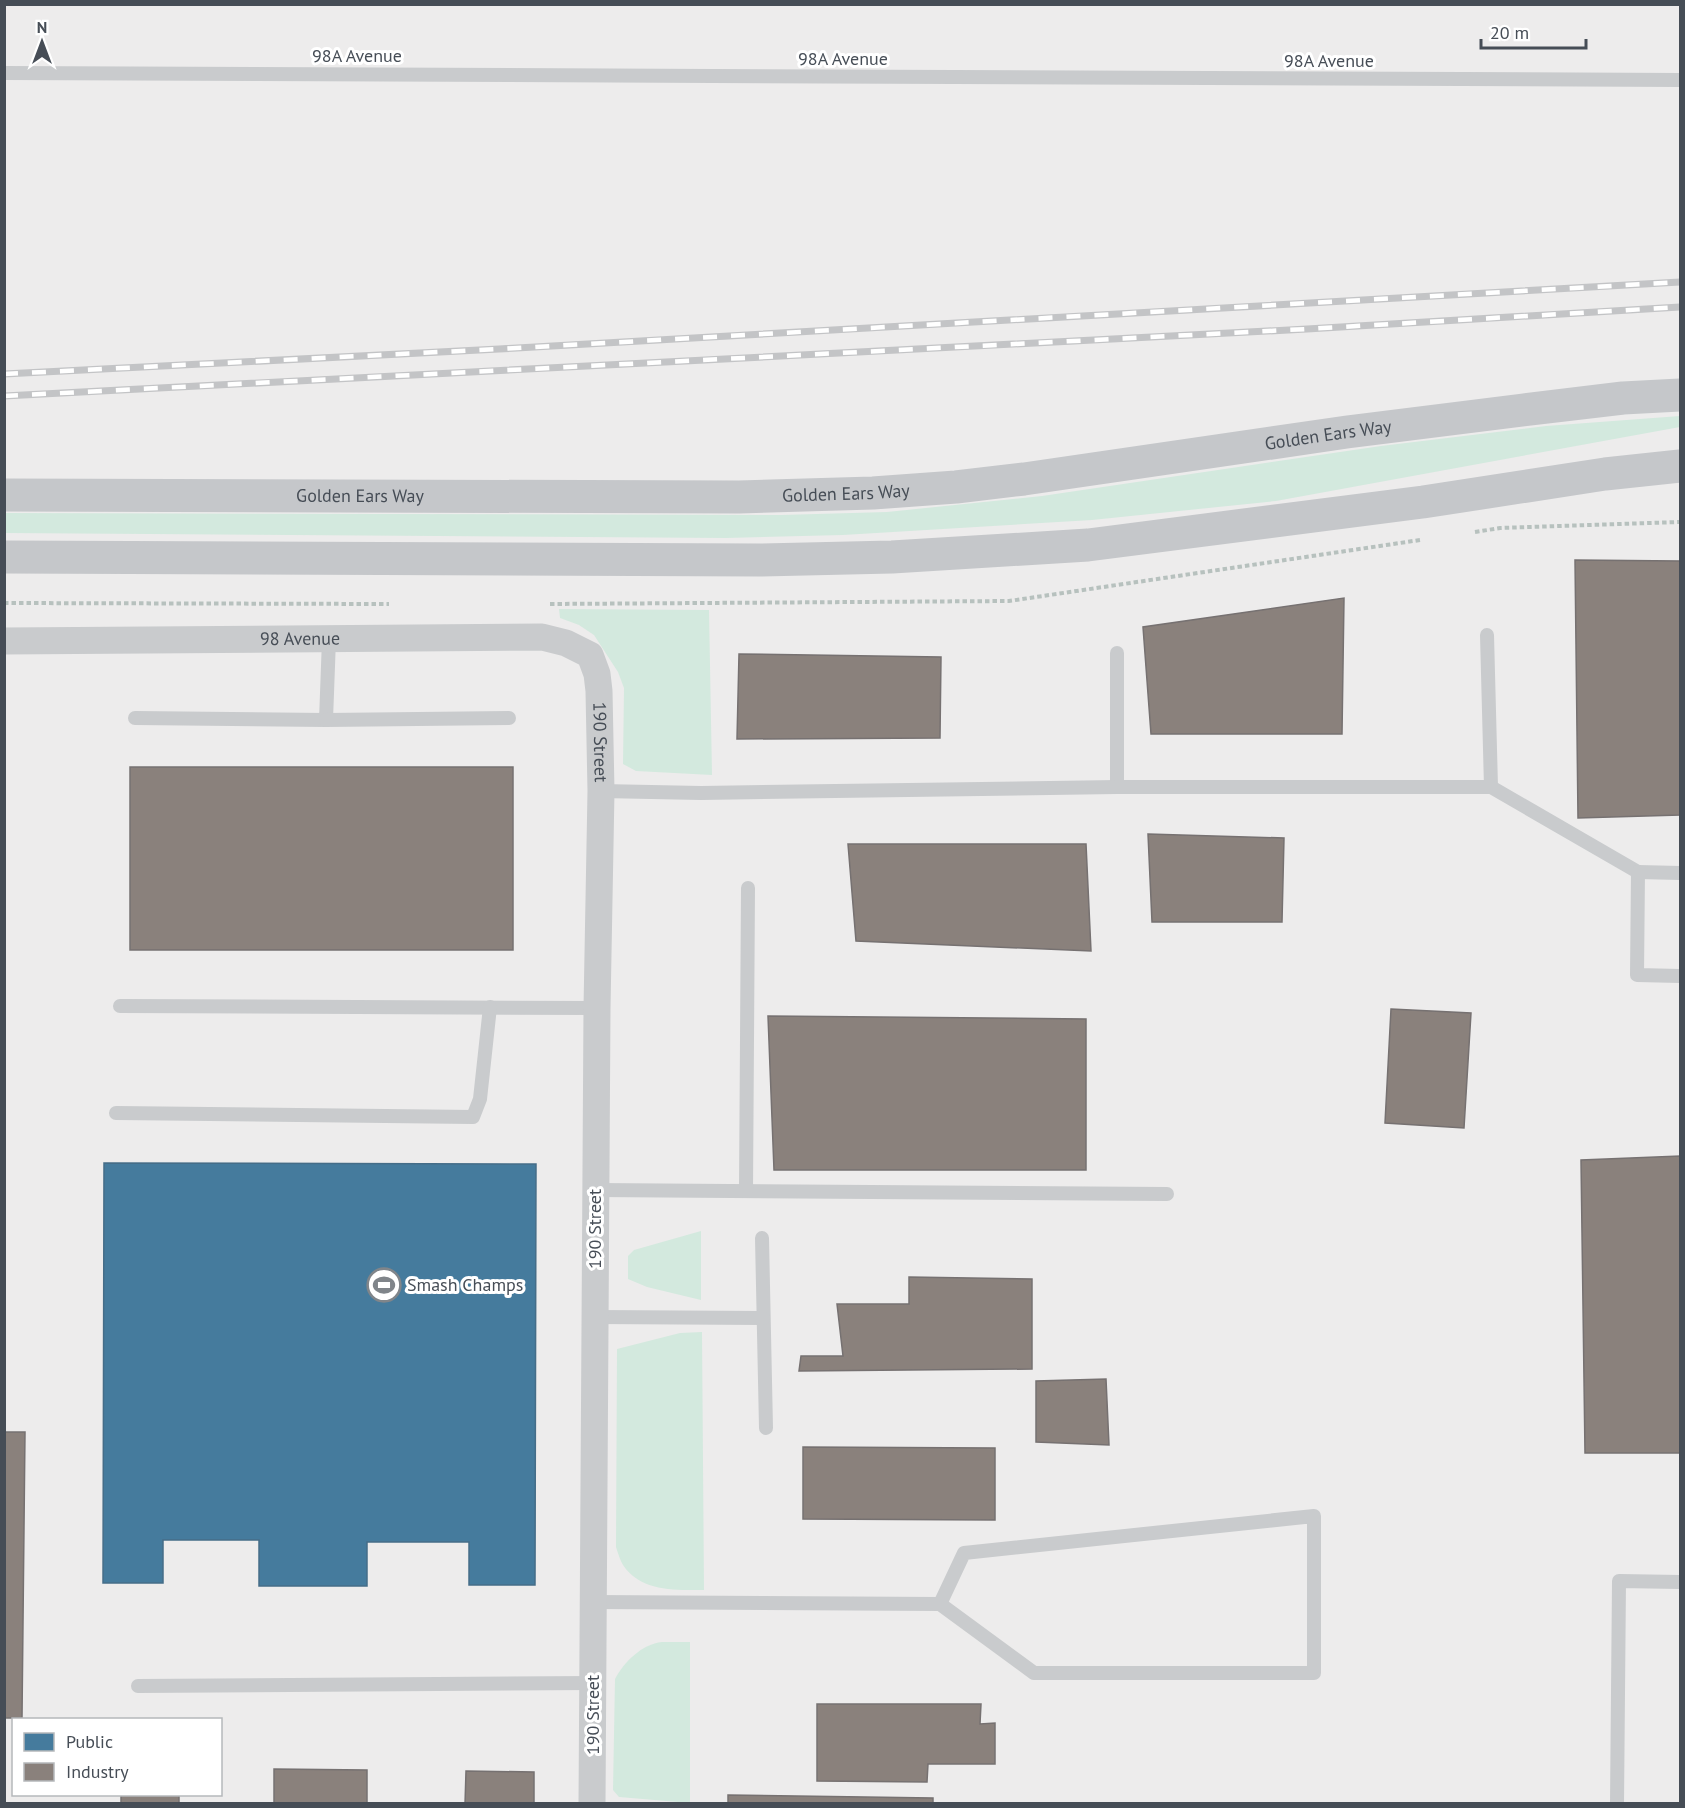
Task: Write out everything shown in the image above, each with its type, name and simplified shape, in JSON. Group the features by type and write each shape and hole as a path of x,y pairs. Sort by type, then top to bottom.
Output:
{"main road":[{"name":"Golden Ears Way","path":"4,495 739,497 873,493 956,487 1347,432 1623,398 1680,395"},
{"path":"4,557 761,560 892,557 1088,544 1423,502 1605,474 1680,466"}],"street":[{"name":"98 Avenue","path":"4,641 542,637 566,643 590,655"},
{"name":"190 Street","path":"590,655 597,674 599,691 601,791 597,1008 592,1803"}],"lane":[{"name":"98A Avenue","path":"4,73 1680,80"},
{"path":"1487,634 1491,787"},
{"path":"326,720 329,639"},
{"path":"1117,653 1117,787"},
{"path":"135,718 326,720 509,718"},
{"path":"601,791 701,793 1117,787 1491,787 1638,872 1680,873"},
{"path":"1638,872 1637,975 1680,976"},
{"path":"746,1191 748,888"},
{"path":"120,1006 597,1008"},
{"path":"116,1113 473,1117 480,1099 490,1008"},
{"path":"596,1190 1167,1194"},
{"path":"762,1238 766,1428"},
{"path":"595,1317 764,1318"},
{"path":"593,1602 940,1604 1034,1673 1314,1673 1314,1516 964,1553 940,1604"},
{"path":"1617,1803 1619,1581 1680,1582"},
{"path":"138,1686 593,1683"}],"green space":[{"path":"1680,416 1680,427 1276,501 1092,520 843,535 726,538 5,533 5,513 781,515 887,512 1042,496 1381,446 1546,426"},
{"path":"559,609 709,610 712,775 636,771 623,764 624,688 618,672 594,635 579,625 560,618"},
{"path":"701,1231 701,1300 647,1287 628,1279 628,1256 634,1250"},
{"path":"702,1332 704,1590 659,1588 630,1574 622,1563 616,1547 617,1349 680,1333"},
{"path":"662,1642 690,1642 690,1803 619,1797 613,1790 615,1679 634,1655 647,1646"}],"building: Public":[{"path":"104,1163 536,1164 535,1585 469,1585 469,1542 367,1542 367,1586 259,1586 259,1540 163,1540 163,1583 103,1583"}],"building: Industry":[{"path":"1575,560 1680,561 1680,815 1578,818"},
{"path":"1344,598 1342,734 1151,734 1143,627"},
{"path":"739,654 941,657 940,738 737,739"},
{"path":"130,767 513,767 513,950 130,950"},
{"path":"1148,834 1284,838 1282,922 1152,922"},
{"path":"848,844 1086,844 1091,951 856,941"},
{"path":"1391,1009 1471,1013 1464,1128 1385,1123"},
{"path":"768,1016 1086,1019 1086,1170 774,1170"},
{"path":"1680,1156 1680,1453 1585,1453 1581,1160"},
{"path":"909,1277 1032,1279 1032,1369 799,1371 801,1356 843,1356 837,1304 909,1304"},
{"path":"1106,1379 1109,1445 1036,1442 1036,1381"},
{"path":"4,1432 25,1432 22,1718 4,1718"},
{"path":"803,1447 995,1448 995,1520 803,1519"},
{"path":"817,1704 981,1704 980,1724 995,1723 995,1764 928,1764 927,1782 817,1781"},
{"path":"274,1769 367,1770 367,1804 274,1804"},
{"path":"466,1771 534,1772 534,1804 465,1804"},
{"path":"728,1795 933,1798 933,1804 728,1804"},
{"path":"121,1796 179,1796 179,1804 121,1804"}],"railway":[{"path":"4,374 499,349 1680,282"},
{"path":"4,396 1307,329 1680,307"}],"place":[{"name":"Smash Champs","path":"384,1285"}]}
